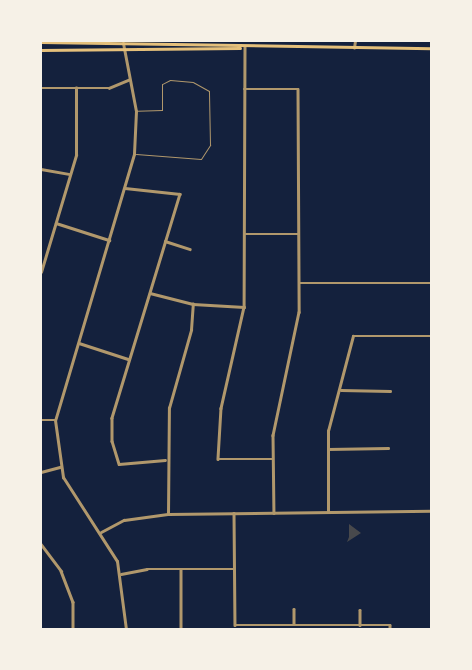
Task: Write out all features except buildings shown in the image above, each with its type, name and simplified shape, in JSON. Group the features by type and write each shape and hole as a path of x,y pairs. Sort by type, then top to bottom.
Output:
{"main road":[{"path":"41,42 246,47 431,48"},
{"path":"41,50 124,52 246,47"}],"street":[{"path":"354,48 355,41"},
{"path":"123,43 128,80 136,111 134,154 55,420 60,467 82,509 100,532 121,574 126,629"},
{"path":"246,47 244,89 246,234 244,307 221,408 218,459 273,459"},
{"path":"41,88 110,88 128,80"},
{"path":"41,272 76,155 76,88"},
{"path":"244,89 298,89 299,282 295,342 273,434 274,512"},
{"path":"41,169 70,174"},
{"path":"125,188 180,194 128,359 112,418 112,441 119,464 165,460"},
{"path":"56,224 109,240"},
{"path":"246,234 298,234"},
{"path":"165,241 190,249"},
{"path":"299,282 431,284"},
{"path":"150,293 193,304 244,307"},
{"path":"168,514 165,460 170,408 191,330 193,304"},
{"path":"328,511 328,431 341,390 352,336 431,336"},
{"path":"79,343 128,359"},
{"path":"341,390 390,391"},
{"path":"41,420 55,420"},
{"path":"328,449 388,448"},
{"path":"41,472 60,467"},
{"path":"100,532 124,520 168,514 431,511"},
{"path":"234,514 235,625 360,624 390,625 390,629"},
{"path":"41,544 61,571 73,602 73,629"},
{"path":"121,574 181,569 234,569"},
{"path":"181,569 181,629"},
{"path":"294,609 294,624"},
{"path":"360,610 360,624"}],"lane":[{"path":"134,154 201,159 210,145 209,91 193,82 170,80 162,84 162,110 136,111"}]}
